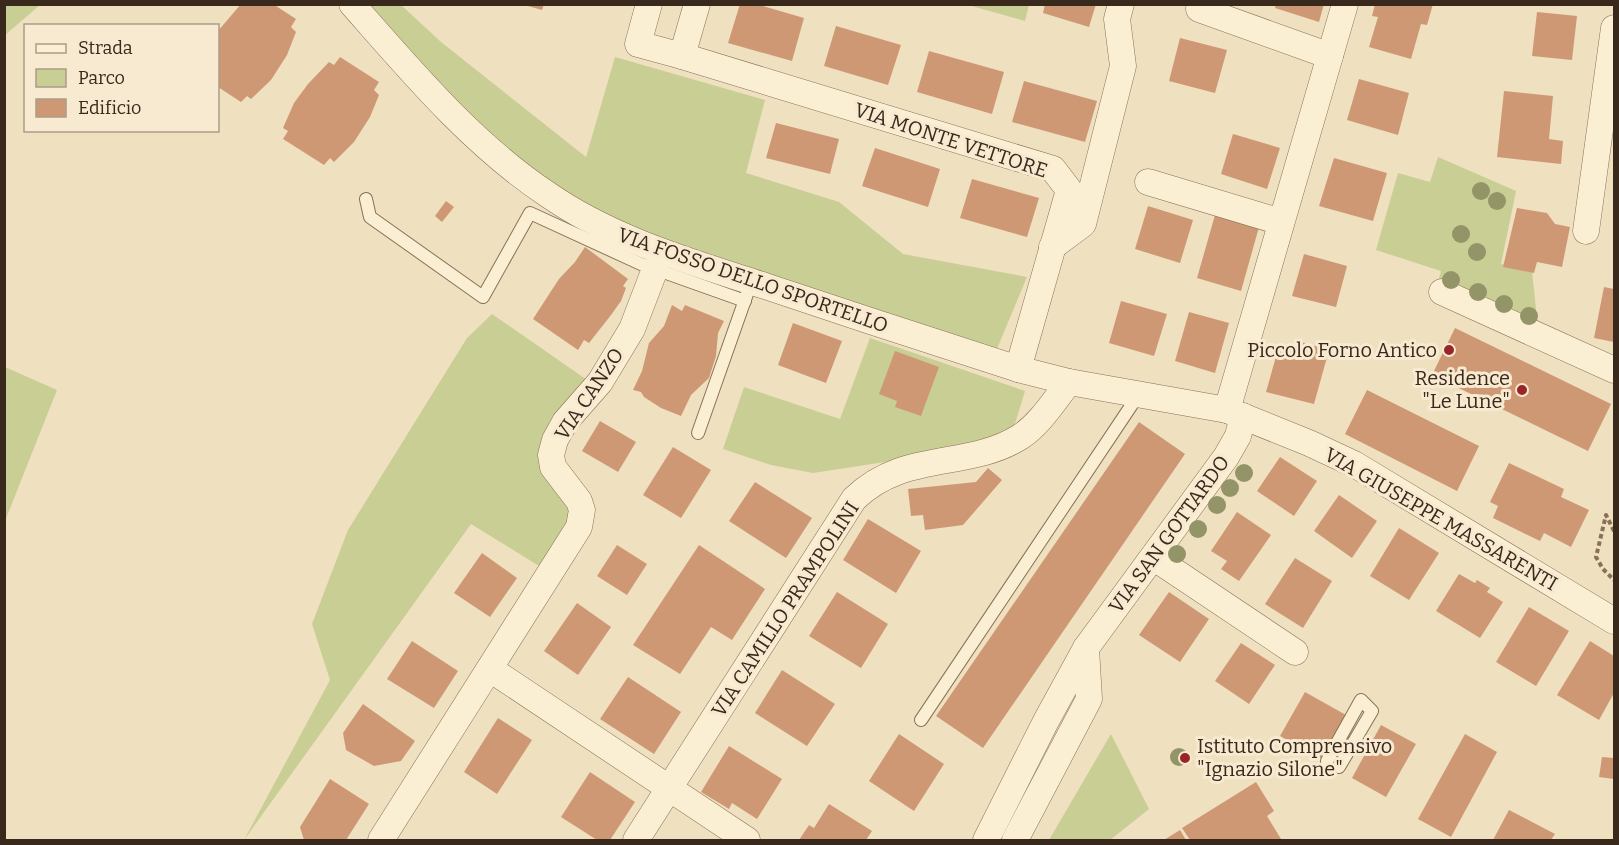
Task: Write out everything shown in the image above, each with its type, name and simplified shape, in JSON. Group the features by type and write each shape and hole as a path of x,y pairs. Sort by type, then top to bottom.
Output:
{"street":[{"name":"VIA FOSSO DELLO SPORTELLO","path":"352,4 435,97 488,147 546,194 604,228 667,254 748,292 1018,369"},
{"path":"649,4 638,44 682,56 697,4"},
{"path":"1052,247 1083,224 1123,66 1117,19 1121,4"},
{"name":"VIA SAN GOTTARDO","path":"986,840 1086,648 1226,457 1238,436 1235,413 1281,222 1345,4"},
{"path":"1199,9 1330,56"},
{"path":"1586,231 1614,29"},
{"name":"VIA MONTE VETTORE","path":"682,56 1053,169 1069,190 1018,369"},
{"path":"1148,182 1281,222"},
{"name":"VIA CANZO","path":"381,840 579,527 582,510 579,501 553,467 551,455 555,441 565,422 600,382 632,329 655,269"},
{"path":"1442,292 1614,370"},
{"name":"VIA GIUSEPPE MASSARENTI","path":"1018,369 1069,382 1235,413 1309,443 1354,464 1614,621"},
{"name":"VIA CAMILLO PRAMPOLINI","path":"636,840 854,499 875,482 900,470 989,451 1018,438 1034,426 1069,382"},
{"path":"1153,557 1295,652"},
{"path":"1015,840 1089,699 1086,648"},
{"path":"490,669 747,840"}],"lane":[{"path":"366,199 370,217 483,297 530,213 655,269 748,292 698,433"},
{"path":"921,720 1139,394"},
{"path":"1327,761 1361,700 1372,711 1339,767"}],"path":[{"path":"1614,531 1606,515 1596,557 1614,580"}],"green space":[{"path":"5,4 40,4 40,5 5,35"},
{"path":"361,5 401,5 441,42 586,157 615,57 765,100 746,173 839,202 903,254 1027,277 994,356 606,223 493,144"},
{"path":"968,5 1029,5 1025,21"},
{"path":"1438,157 1516,191 1501,264 1532,271 1538,328 1438,282 1441,271 1376,250 1398,173 1430,182"},
{"path":"492,314 590,382 552,430 578,504 544,569 471,524 244,840 330,680 312,624 348,530 467,338"},
{"path":"870,338 1025,391 1013,430 983,444 813,473 771,465 723,449 744,387 840,419"},
{"path":"5,367 57,390 5,521"},
{"path":"1111,734 1149,809 1110,840 1049,840"}],"building":[{"path":"241,4 273,4 296,19 291,27 296,32 287,55 271,80 251,99 247,96 241,102 219,88 219,30"},
{"path":"521,4 544,4 542,10"},
{"path":"740,4 756,4 804,18 792,61 728,43"},
{"path":"1045,4 1096,4 1089,27 1043,13"},
{"path":"1276,4 1324,4 1319,22 1275,8"},
{"path":"1375,4 1433,4 1427,25 1421,24 1411,59 1369,47 1378,17 1372,16"},
{"path":"1537,12 1577,16 1572,60 1532,56"},
{"path":"836,26 901,45 888,85 824,66"},
{"path":"1180,38 1227,50 1215,93 1169,81"},
{"path":"929,51 1004,72 992,114 917,92"},
{"path":"340,57 379,82 374,90 379,95 370,117 354,142 334,162 330,158 324,165 283,139 288,131 283,128 294,103 308,84 329,62 334,65"},
{"path":"1359,79 1409,93 1398,135 1347,120"},
{"path":"1024,81 1097,101 1085,142 1012,122"},
{"path":"1504,91 1553,96 1549,139 1563,141 1561,164 1497,157"},
{"path":"776,123 839,139 830,174 766,158"},
{"path":"1233,134 1280,148 1267,189 1221,174"},
{"path":"875,148 940,169 928,207 862,186"},
{"path":"1334,158 1387,173 1373,221 1319,206"},
{"path":"972,179 1039,198 1027,237 960,218"},
{"path":"446,201 454,207 442,222 435,216"},
{"path":"1148,206 1193,220 1180,263 1135,249"},
{"path":"1517,208 1547,213 1555,224 1570,227 1562,267 1537,262 1534,273 1503,267"},
{"path":"1215,215 1259,227 1241,291 1197,278"},
{"path":"585,247 628,279 623,286 626,288 621,301 589,343 584,340 578,350 533,319 559,279"},
{"path":"1304,254 1347,266 1336,307 1292,296"},
{"path":"1604,287 1614,289 1614,342 1594,338"},
{"path":"1121,301 1167,314 1154,356 1109,343"},
{"path":"672,305 682,311 685,305 724,321 718,333 716,356 709,378 691,395 681,416 661,408 644,397 641,392 633,390 642,371 649,343 664,326"},
{"path":"1189,312 1229,323 1215,373 1175,361"},
{"path":"793,323 842,341 826,383 778,365"},
{"name":"Residence \"Le Lune\"","path":"1455,328 1611,404 1588,451 1432,375"},
{"path":"1301,342 1329,350 1314,404 1266,392 1279,346 1299,351"},
{"path":"895,351 939,367 921,416 895,407 897,401 879,394"},
{"path":"1367,390 1479,446 1457,491 1345,434"},
{"path":"600,421 636,442 618,472 582,451"},
{"path":"1139,422 1185,454 983,748 936,716"},
{"path":"673,447 711,470 681,518 643,495"},
{"path":"1280,457 1317,481 1294,516 1257,491"},
{"path":"1509,463 1564,489 1561,497 1589,510 1571,547 1544,533 1540,541 1493,518 1498,506 1490,502"},
{"path":"988,468 1002,480 963,525 925,530 923,515 911,516 908,489 976,482"},
{"path":"755,482 812,518 786,558 729,521"},
{"path":"1339,495 1377,521 1352,558 1314,531"},
{"path":"1237,512 1271,535 1239,581 1221,569 1227,561 1211,551"},
{"path":"868,519 921,551 896,593 843,560"},
{"path":"1399,528 1439,553 1409,600 1370,576"},
{"path":"617,545 647,564 627,595 597,576"},
{"path":"699,545 765,589 732,640 711,627 680,674 633,645"},
{"path":"482,553 517,578 490,617 454,593"},
{"path":"1295,558 1332,581 1303,628 1265,604"},
{"path":"1459,574 1475,583 1477,580 1490,588 1487,592 1503,602 1480,638 1436,611"},
{"path":"837,592 888,624 861,668 809,636"},
{"path":"1169,592 1209,619 1180,662 1139,635"},
{"path":"577,603 611,627 578,675 544,651"},
{"path":"1529,607 1569,631 1536,686 1496,662"},
{"path":"412,641 458,671 434,708 387,679"},
{"path":"1590,641 1614,656 1614,693 1599,720 1557,695"},
{"path":"1241,643 1275,665 1249,704 1215,681"},
{"path":"782,670 835,704 807,746 755,713"},
{"path":"628,677 681,712 654,754 600,719"},
{"path":"1305,692 1346,715 1320,759 1280,736"},
{"path":"363,704 415,741 401,761 374,766 346,750 343,733"},
{"path":"498,718 532,740 497,794 464,772"},
{"path":"1381,725 1416,744 1386,797 1352,778"},
{"path":"899,734 944,764 914,811 869,781"},
{"path":"1465,734 1497,752 1451,837 1418,819"},
{"path":"729,746 782,779 757,819 732,803 729,809 701,792"},
{"path":"1602,757 1614,758 1614,779 1599,777"},
{"path":"590,772 635,802 610,840 597,840 561,817"},
{"path":"330,779 369,804 346,840 304,840 300,827"},
{"path":"1256,782 1274,811 1267,816 1281,839 1190,840 1182,828"},
{"path":"829,804 872,831 866,840 799,840 809,825 814,828"},
{"path":"1509,810 1555,834 1551,840 1493,840"},
{"path":"1180,830 1186,840 1164,840"}],"place":[{"name":"Piccolo Forno Antico","path":"1449,350"},
{"name":"Residence \"Le Lune\"","path":"1522,390"},
{"name":"Istituto Comprensivo \"Ignazio Silone\"","path":"1185,758"}]}
